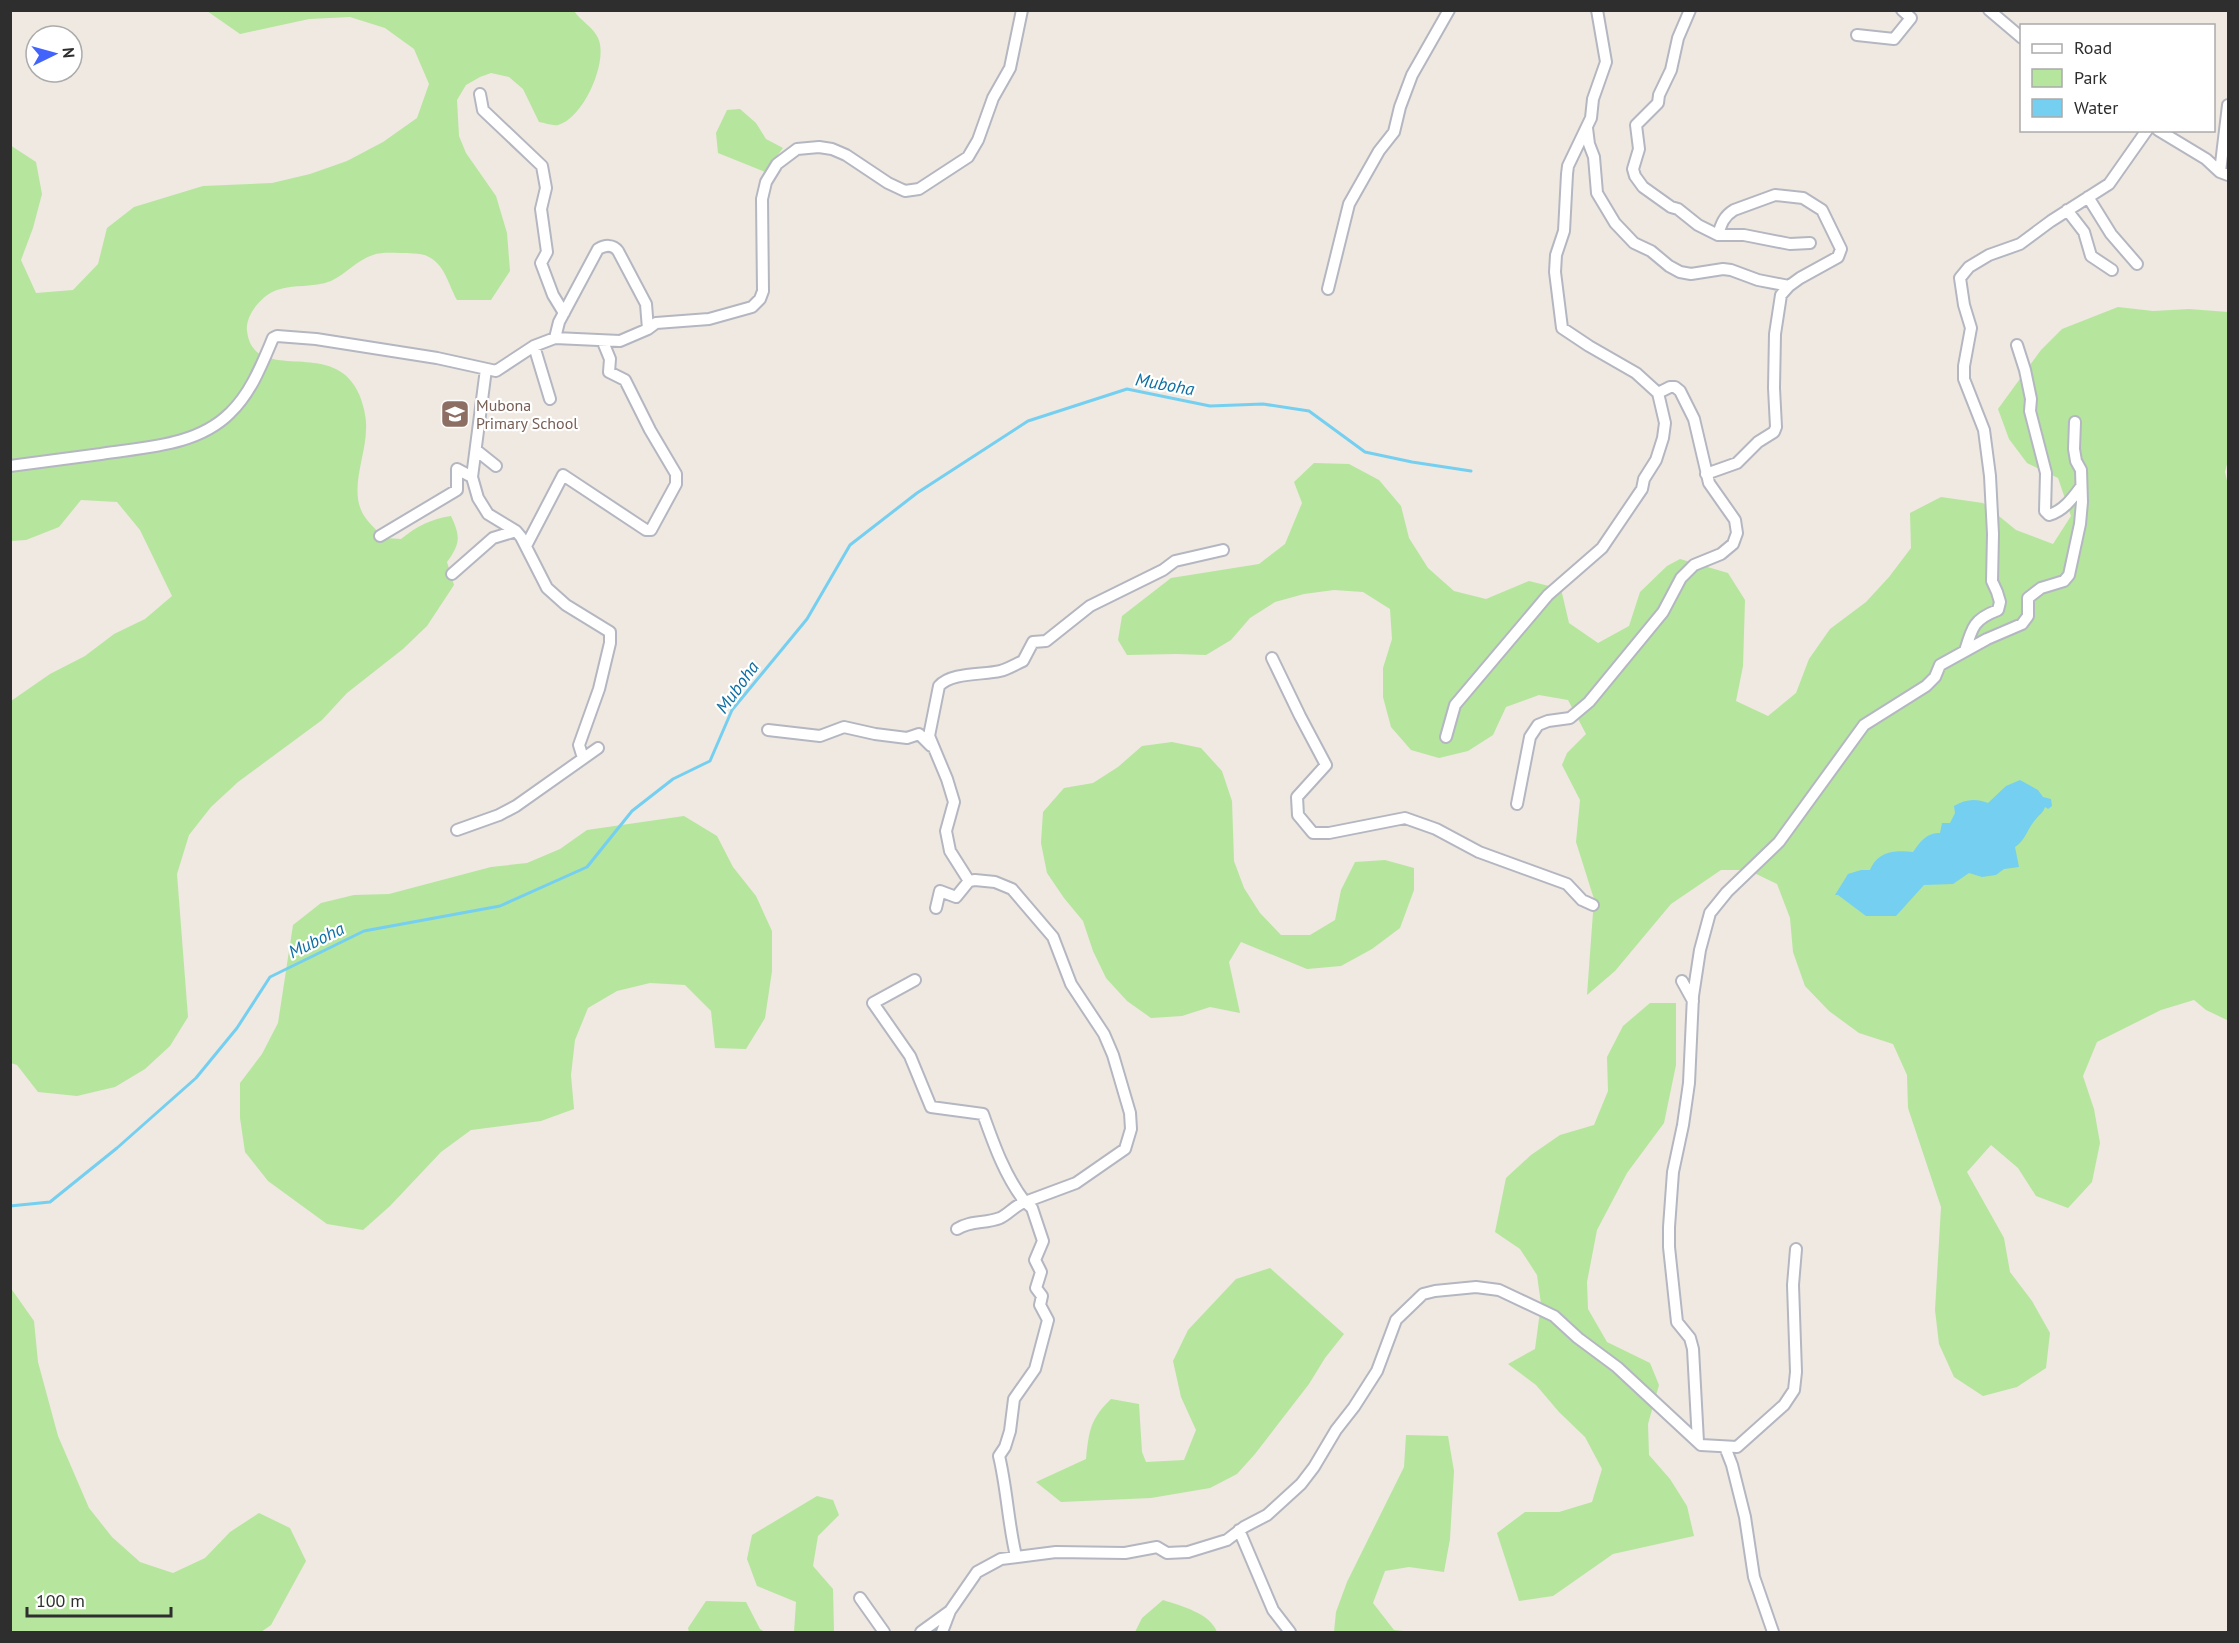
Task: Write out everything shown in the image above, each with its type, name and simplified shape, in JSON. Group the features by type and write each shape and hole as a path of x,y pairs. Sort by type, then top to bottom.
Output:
{"street":[{"path":"10,466 154,446 184,439 207,430 232,411 257,376 273,338 277,336 301,337 404,353 491,371 500,369 534,346 555,338 620,341 656,323 709,319 753,307 763,291 761,214 766,182 777,164 797,149 819,147 831,149 846,155 886,182 904,191 920,189 968,157 978,140 993,98 1010,68 1022,10"},
{"path":"1328,289 1349,204 1379,150 1394,132 1400,107 1412,75 1449,10"},
{"path":"1446,737 1455,705 1548,595 1602,548 1642,489 1644,479 1656,460 1663,438 1665,423 1658,393 1636,373 1562,328 1556,285 1556,255 1564,231 1568,166 1591,118 1593,99 1606,62 1597,10"},
{"path":"1690,10 1678,38 1671,70 1659,95 1658,103 1636,125 1639,149 1633,169 1635,176 1644,187 1698,225 1718,235 1744,235 1790,244 1810,243"},
{"path":"1857,35 1894,39 1911,18 1902,10"},
{"path":"1989,10 2020,36"},
{"path":"480,94 483,110 542,166 546,188 541,209 547,252 542,263 553,295 564,313"},
{"path":"2224,173 2229,105"},
{"path":"1587,127 1589,144 1594,157 1597,193 1615,223 1634,243 1651,251 1680,272 1691,274 1723,268 1758,280 1789,286"},
{"path":"1965,651 1975,624 1981,618 1998,610 2000,602 1992,581 1993,534 1990,476 1984,430 1964,379 1971,328 1964,305 1960,278 1969,267 1989,255 2020,244 2067,210 2109,184 2146,132"},
{"path":"2161,132 2206,159 2224,173"},
{"path":"1706,474 1737,464 1758,442 1774,432 1776,427 1774,388 1777,316 1781,295 1789,286 1811,271 1827,265 1838,257 1841,249 1822,210 1803,198 1775,195 1757,200 1728,213 1718,235"},
{"path":"2088,197 2111,234 2138,264"},
{"path":"2067,210 2084,232 2091,255 2112,270"},
{"path":"555,338 564,313 598,249 610,246 618,251 646,304 648,329"},
{"path":"526,546 563,475 646,530 651,530 676,484 676,474 650,430 625,380 609,372 610,359 603,342"},
{"path":"2017,345 2025,370 2031,399 2030,411 2046,473 2045,511 2049,514 2054,513 2080,488"},
{"path":"534,346 549,399"},
{"path":"486,369 472,477 478,498 488,514 516,531 547,588 566,605 610,632 610,643 599,689 579,745 583,758"},
{"path":"1517,804 1530,737 1538,725 1570,718 1589,702 1663,612 1681,578 1694,566 1721,554 1732,544 1737,533 1735,520 1727,506 1713,490 1706,474 1694,420 1680,391 1675,387 1670,387 1658,393"},
{"path":"1698,1442 1693,1349 1690,1338 1677,1322 1669,1246 1673,1172 1689,1083 1693,1001 1700,950 1710,913 1727,892 1779,842 1864,725 1926,686 1935,676 1940,665 1987,639 2022,624 2028,616 2028,598 2041,588 2064,581 2069,574 2080,524 2082,502 2081,470 2076,461 2074,449 2075,422"},
{"path":"476,450 496,466"},
{"path":"380,536 457,490 457,469 472,477"},
{"path":"452,574 493,538 516,531"},
{"path":"969,881 950,851 946,831 954,802 937,752 929,736 939,686 944,681 983,672 1000,671 1023,661 1033,642 1046,641 1090,606 1163,570 1174,561 1223,550"},
{"path":"1272,658 1326,765 1297,797 1298,815 1313,833 1329,833 1405,818 1436,829 1479,852 1567,884 1582,900 1593,905"},
{"path":"768,730 820,736 844,727 907,738 919,734 937,752"},
{"path":"457,830 480,820 500,815 516,806 598,748"},
{"path":"936,908 940,891 956,897 969,881 995,882 1012,889 1053,937 1071,984 1104,1034 1130,1113 1131,1129 1125,1149 1076,1183 1015,1205 1000,1218 966,1223 957,1229"},
{"path":"915,980 873,1003 910,1056 931,1107 983,1114 993,1143 1013,1186 1024,1202 1032,1208 1043,1241 1035,1260 1041,1272 1036,1288 1042,1296 1040,1305 1048,1320 1035,1369 1014,1399 1010,1431 1005,1447 999,1456 1006,1485 1016,1556"},
{"path":"1682,981 1693,1001"},
{"path":"942,1632 950,1611 977,1572 1001,1559 1056,1552 1125,1553 1157,1547 1167,1552 1177,1553 1227,1540 1235,1536 1239,1530 1267,1515 1301,1484 1377,1371 1396,1320 1424,1294 1435,1291 1476,1287 1499,1290 1554,1316 1578,1338 1617,1367 1701,1445 1737,1447 1784,1405 1794,1390 1796,1372 1793,1286 1796,1250"},
{"path":"1725,1447 1745,1517 1754,1577 1773,1632"},
{"path":"1239,1530 1273,1610 1290,1632"},
{"path":"860,1598 884,1632"},
{"path":"921,1632 950,1611"}],"green space":[{"path":"207,11 574,11 598,38 600,60 592,88 585,101 567,120 558,125 539,122 523,89 509,77 491,73 480,77 466,85 457,100 459,136 466,153 496,196 507,233 510,271 491,300 457,300 442,269 427,256 414,253 383,253 367,257 331,281 277,290 260,301 252,312 247,331 253,347 264,356 332,367 347,377 359,394 366,425 358,494 363,514 370,524 384,538 401,539 424,524 451,516 458,535 455,550 447,562 454,585 427,626 403,649 347,693 322,720 238,782 211,807 189,835 177,874 188,1017 170,1046 145,1069 115,1087 77,1096 38,1092 17,1065 11,1063 11,701 50,674 85,656 114,634 145,619 172,596 140,530 117,502 81,500 59,527 26,540 11,541 10,145 36,162 42,194 21,260 36,293 73,290 98,264 107,228 134,207 203,186 272,183 310,174 347,161 383,142 417,118 429,84 414,49 385,28 350,17 309,19 240,34"},
{"path":"740,109 756,123 766,139 783,148 765,172 718,153 716,133 727,110"},
{"path":"2118,307 2153,311 2189,309 2228,312 2228,460 2225,472 2228,485 2228,1014 2227,1020 2206,1010 2194,1000 2161,1010 2097,1042 2083,1076 2094,1109 2100,1143 2092,1182 2068,1208 2036,1196 2018,1168 1991,1145 1967,1172 2004,1238 2010,1272 2032,1301 2050,1333 2046,1368 2017,1387 1983,1396 1954,1377 1939,1344 1935,1310 1941,1207 1908,1108 1907,1075 1893,1044 1859,1033 1829,1011 1805,986 1793,952 1790,918 1777,884 1748,870 1721,870 1671,904 1615,971 1587,995 1594,899 1576,842 1580,800 1562,765 1567,753 1586,734 1568,700 1539,695 1506,707 1493,735 1468,751 1439,758 1411,750 1391,727 1383,697 1383,668 1392,639 1390,609 1363,592 1334,590 1304,594 1275,602 1250,618 1231,640 1206,655 1127,655 1118,640 1122,616 1171,578 1259,564 1285,544 1302,503 1294,482 1314,463 1349,464 1379,480 1401,506 1409,538 1428,568 1454,591 1486,599 1529,581 1561,589 1569,623 1598,643 1629,626 1640,592 1667,566 1680,559 1728,573 1745,600 1743,666 1736,701 1768,716 1796,693 1809,659 1830,629 1866,602 1911,548 1910,513 1941,497 1983,503 2016,530 2053,544 2071,516 2058,478 2027,463 2009,439 1998,409 2041,350 2062,329"},
{"path":"1172,742 1201,748 1222,771 1232,801 1234,861 1244,888 1260,913 1281,935 1310,935 1335,920 1341,890 1355,862 1385,860 1414,868 1414,890 1400,928 1372,949 1341,966 1307,969 1241,942 1229,962 1240,1013 1210,1007 1182,1016 1151,1018 1127,1001 1106,978 1093,951 1083,921 1047,873 1041,843 1043,812 1064,788 1093,783 1118,767 1142,746"},
{"path":"684,816 717,836 733,867 756,896 772,931 772,971 765,1018 746,1049 715,1048 711,1011 685,985 650,983 617,991 588,1008 575,1040 571,1075 574,1109 541,1121 471,1130 441,1152 390,1206 363,1230 327,1224 268,1181 245,1152 240,1118 240,1083 262,1054 278,1023 293,925 321,903 354,895 389,894 491,867 527,863 560,849 587,830"},
{"path":"1650,1003 1676,1003 1676,1065 1664,1123 1627,1173 1597,1230 1587,1282 1588,1309 1607,1342 1650,1363 1659,1385 1648,1424 1649,1455 1670,1479 1687,1506 1694,1536 1613,1554 1553,1596 1519,1601 1497,1533 1525,1512 1559,1512 1592,1502 1602,1469 1585,1437 1536,1385 1508,1364 1535,1349 1541,1304 1537,1275 1520,1249 1495,1232 1506,1178 1531,1155 1560,1135 1594,1125 1608,1091 1607,1057 1623,1026"},
{"path":"1270,1268 1344,1334 1325,1358 1309,1384 1237,1474 1210,1488 1151,1498 1061,1502 1036,1482 1086,1459 1092,1426 1111,1399 1139,1404 1142,1452 1146,1462 1184,1460 1196,1430 1181,1397 1173,1361 1188,1330 1236,1279"},
{"path":"10,1287 34,1321 38,1362 58,1436 89,1508 112,1537 140,1562 173,1573 205,1558 230,1532 259,1513 290,1528 306,1561 271,1625 261,1632 11,1632"},
{"path":"1406,1435 1448,1436 1454,1471 1450,1539 1444,1572 1409,1567 1385,1571 1373,1603 1394,1630 1413,1632 1334,1632 1336,1612 1347,1582 1404,1467"},
{"path":"817,1496 833,1500 839,1515 818,1536 813,1566 833,1589 834,1632 794,1632 796,1602 757,1586 747,1559 752,1535"},
{"path":"1163,1600 1202,1615 1217,1632 1135,1632 1142,1618"},
{"path":"706,1601 746,1602 760,1629 765,1632 689,1632 688,1628"}],"water":[{"path":"2020,780 2038,790 2043,797 2051,799 2052,806 2048,809 2045,807 2022,841 2015,847 2019,867 2004,869 1996,875 1982,877 1969,873 1953,884 1924,885 1896,916 1866,916 1835,895 1848,874 1870,870 1882,855 1900,851 1913,852 1928,836 1940,833 1942,823 1950,823 1955,813 1954,806 1971,800 1988,803 2006,786"}],"waterway":[{"name":"Muboha","path":"10,1206 50,1202 117,1148 196,1078 237,1028 270,977 364,931 500,906 587,867 632,811 673,779 710,761 732,710 807,619 850,545 917,493 1028,421 1127,389 1210,406 1263,404 1309,411 1365,452 1471,471"}],"place":[{"name":"Mubona Primary School","path":"455,414"}]}
